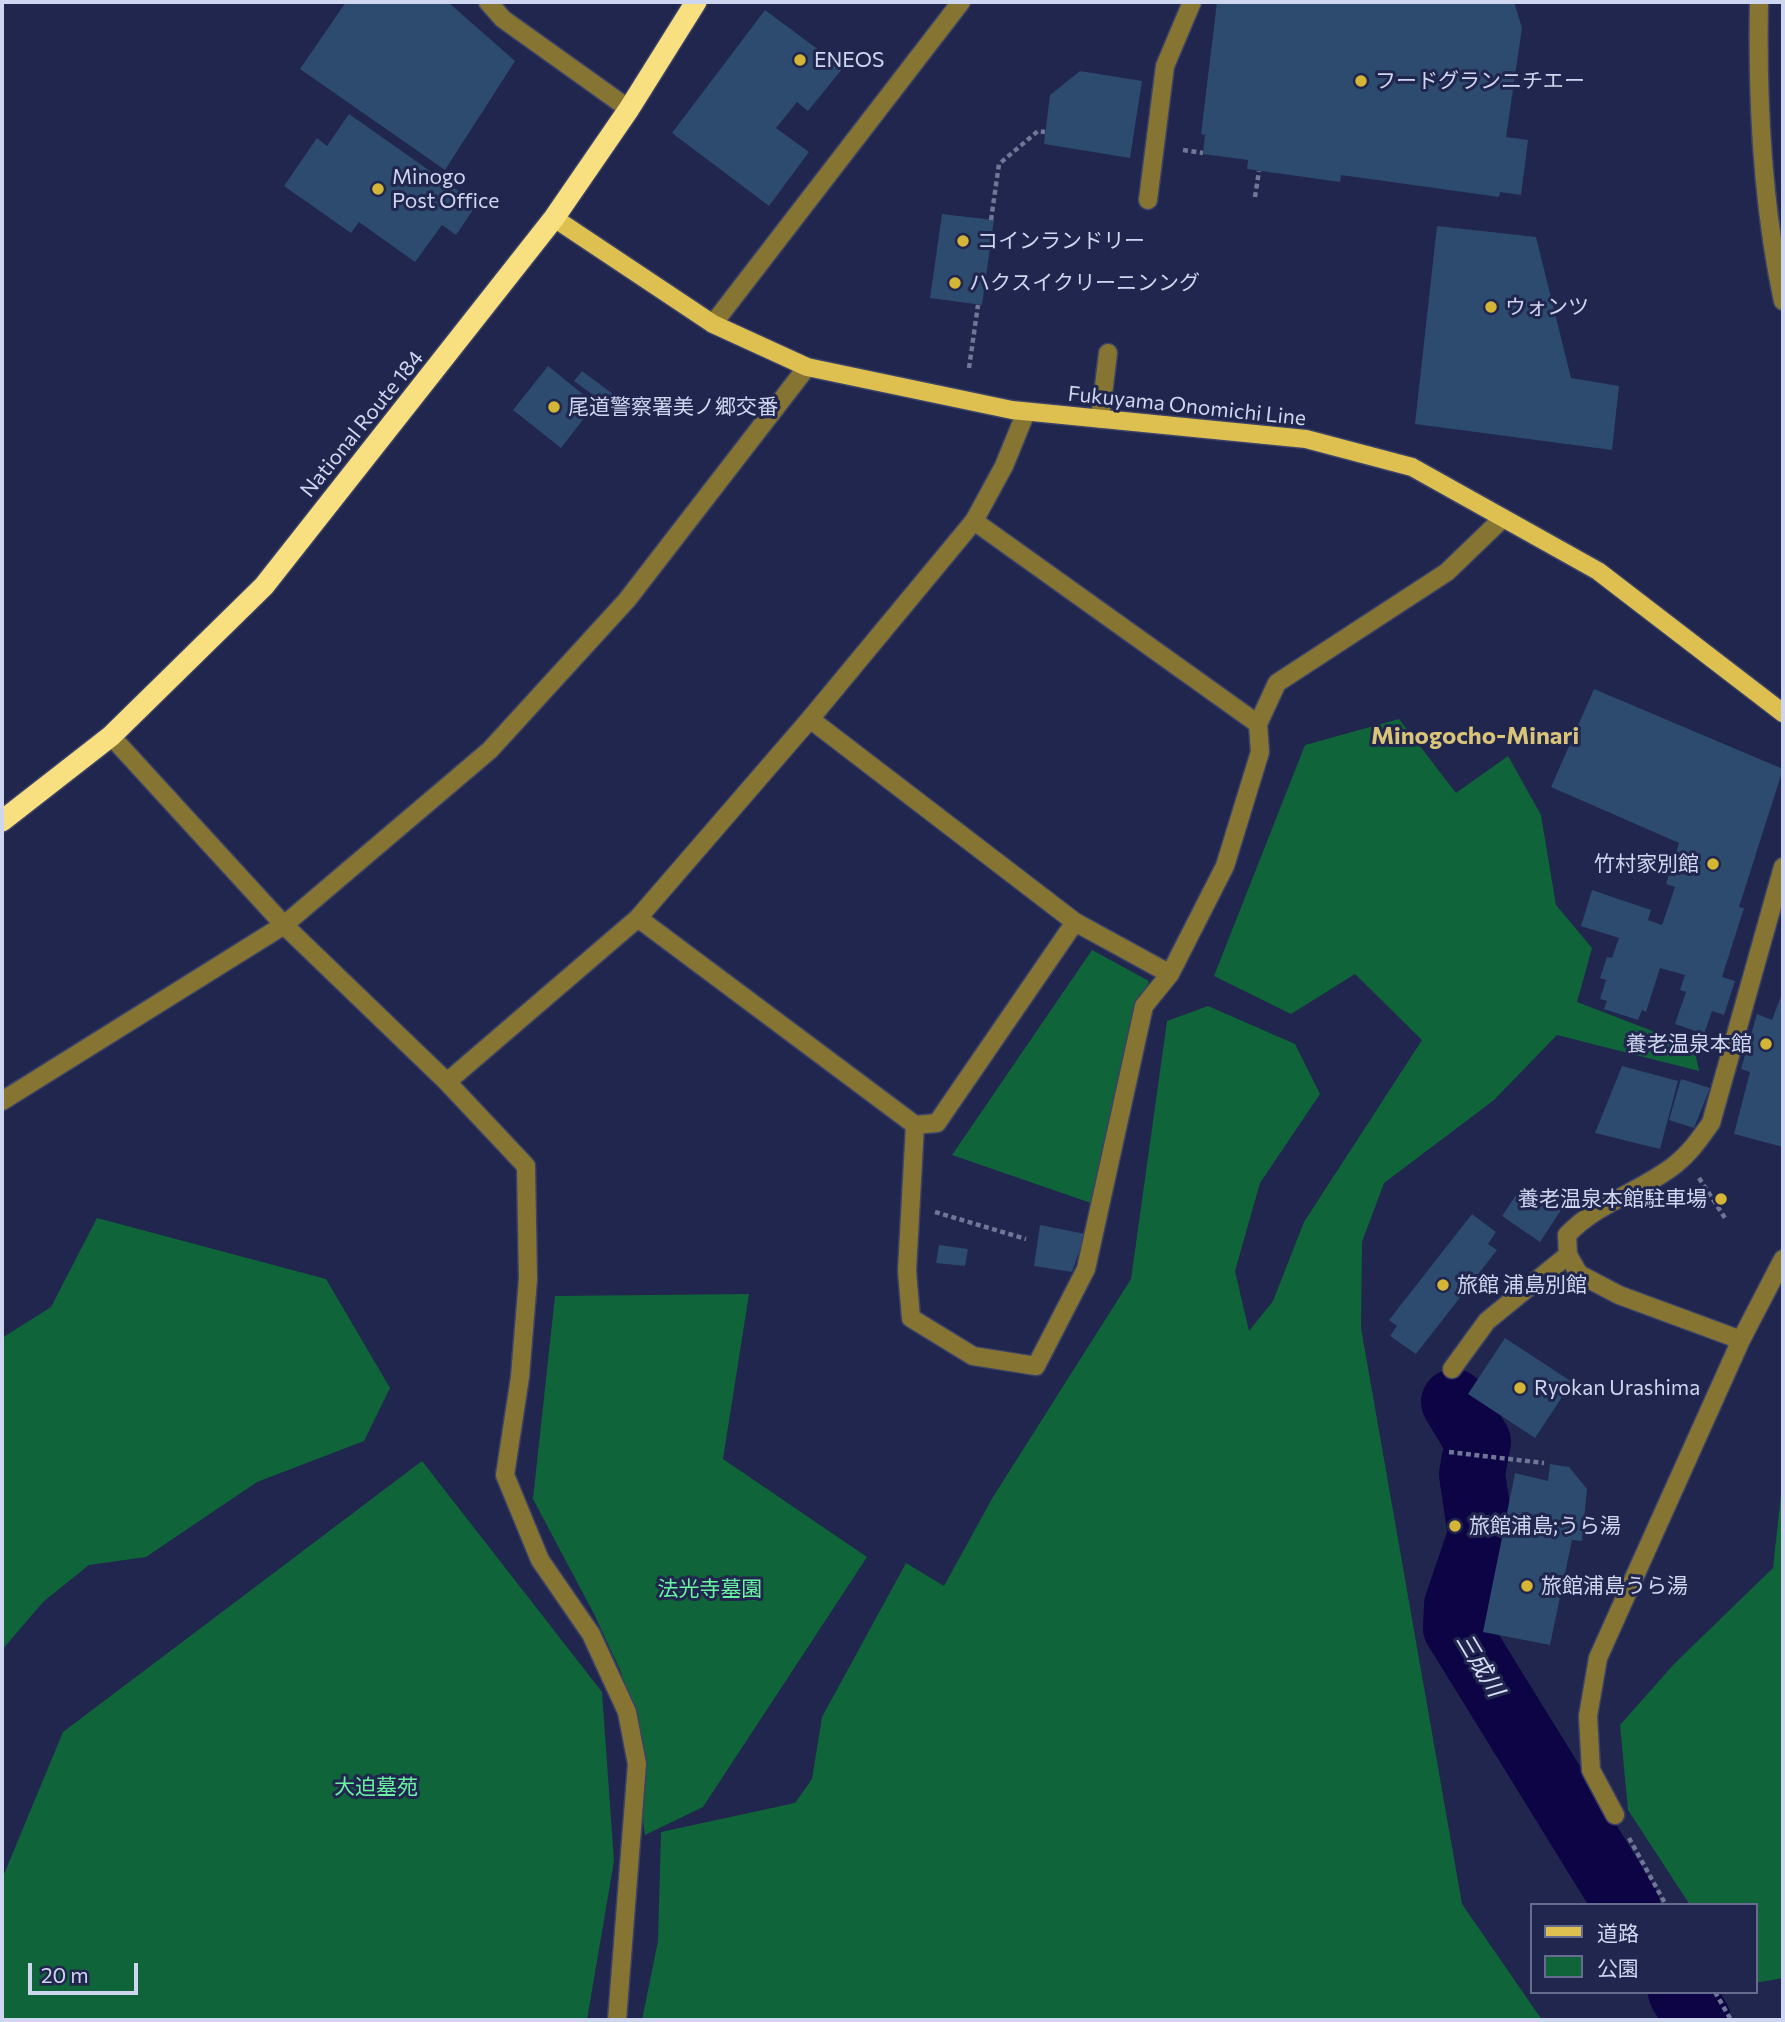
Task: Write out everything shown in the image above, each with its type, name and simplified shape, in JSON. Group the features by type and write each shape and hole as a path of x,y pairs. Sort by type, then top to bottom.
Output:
{"highway":[{"name":"National Route 184","path":"2,821 111,736 264,586 554,218 629,109 696,2"}],"main road":[{"name":"Fukuyama Onomichi Line","path":"554,218 713,324 807,367 1026,412 1306,439 1412,467 1598,571 1783,713"}],"street":[{"path":"488,2 503,19 629,109"},
{"path":"713,324 961,2"},
{"path":"1148,200 1165,66 1192,2"},
{"path":"1759,2 1757,87 1772,248 1783,301"},
{"path":"1100,419 1108,353"},
{"path":"2,1101 284,925 490,750 627,600 807,367"},
{"path":"447,1082 638,918 810,719 974,521 1003,466 1026,412"},
{"path":"915,1125 907,1271 911,1318 973,1356 1035,1366 1086,1269 1144,1006 1170,974 1225,866 1260,752 1258,724 1278,683 1447,572 1503,518"},
{"path":"974,521 1258,724"},
{"path":"810,719 1075,922 1170,974"},
{"path":"111,736 284,925 447,1082 526,1166 528,1279 520,1377 505,1475 540,1560 591,1634 627,1712 630,1725 637,1764 617,2020"},
{"path":"1741,1340 1619,1295 1579,1273 1568,1255 1566,1235 1585,1216 1674,1166 1691,1152 1711,1123 1783,867"},
{"path":"638,918 915,1125 937,1123 1075,922"},
{"path":"1452,1369 1487,1321 1568,1255"},
{"path":"1615,1815 1591,1770 1588,1716 1598,1658 1741,1340 1783,1259"}],"path":[{"path":"991,220 999,164 1038,131 1045,132"},
{"path":"1176,149 1203,152"},
{"path":"1255,197 1259,171"},
{"path":"969,368 978,304"},
{"path":"911,1205 1026,1239"},
{"path":"1449,1452 1544,1463"},
{"path":"1615,1815 1665,1903"},
{"path":"1716,1994 1731,2020"}],"green space":[{"path":"1399,719 1456,793 1508,756 1541,815 1556,905 1592,948 1577,1002 1694,1047 1699,1071 1557,1035 1494,1100 1384,1183 1362,1242 1361,1328 1462,1904 1542,2020 642,2020 658,1941 661,1832 795,1803 812,1779 822,1717 906,1563 944,1586 993,1497 1131,1279 1167,1021 1208,1006 1295,1044 1320,1094 1260,1183 1235,1271 1249,1331 1273,1301 1304,1222 1422,1040 1355,974 1291,1014 1214,976 1305,745"},
{"path":"1092,950 1149,981 1091,1203 952,1155"},
{"path":"97,1218 326,1279 390,1388 364,1441 257,1482 146,1557 89,1565 43,1602 2,1650 2,1338 51,1307"},
{"name":"法光寺墓園","path":"749,1294 723,1459 867,1557 703,1807 645,1835 621,1672 594,1614 533,1499 555,1296"},
{"name":"大迫墓苑","path":"422,1461 602,1692 614,1861 587,2020 2,2020 2,1879 63,1732"},
{"path":"1783,1476 1783,1978 1757,1983 1757,1903 1689,1903 1628,1810 1620,1725 1675,1663 1773,1568"}],"building":[{"path":"346,2 448,2 515,61 445,170 300,69"},
{"name":"フードグランニチエー","path":"1217,2 1514,2 1522,28 1506,137 1528,140 1521,195 1500,192 1499,197 1341,175 1340,182 1247,169 1248,160 1203,154 1205,135 1201,134"},
{"path":"765,10 843,68 808,111 797,102 776,128 809,152 769,206 672,133"},
{"path":"1080,71 1142,81 1130,158 1044,144 1050,95"},
{"path":"349,114 477,204 456,235 442,225 415,262 359,222 351,233 284,186 317,138 327,146"},
{"path":"942,214 994,220 982,305 930,298"},
{"name":"ウォンツ","path":"1437,226 1536,237 1571,378 1619,386 1612,450 1415,424"},
{"name":"尾道警察署美ノ郷交番","path":"548,366 595,404 561,448 513,410"},
{"path":"582,371 613,394 605,404 574,381"},
{"name":"竹村家別館","path":"1594,689 1783,769 1739,907 1744,908 1722,977 1735,981 1724,1015 1712,1011 1704,1034 1675,1024 1686,992 1680,990 1685,975 1660,968 1646,1012 1642,1010 1638,1020 1604,1009 1607,1001 1600,999 1606,980 1600,978 1607,957 1612,958 1619,938 1581,926 1592,890 1651,910 1648,920 1662,925 1675,887 1666,884 1679,843 1551,787"},
{"name":"養老温泉本館","path":"1783,991 1783,1147 1734,1134 1750,1072 1741,1069 1757,1014 1772,1020"},
{"path":"1622,1066 1678,1081 1660,1149 1595,1133"},
{"path":"1681,1079 1710,1088 1694,1128 1669,1120"},
{"path":"1523,1185 1561,1210 1540,1242 1502,1216"},
{"name":"旅館 浦島別館","path":"1472,1214 1496,1232 1488,1244 1497,1250 1416,1354 1390,1336 1397,1326 1389,1320"},
{"path":"1040,1225 1085,1234 1072,1272 1034,1266"},
{"path":"939,1245 968,1249 965,1266 936,1263"},
{"name":"Ryokan Urashima","path":"1505,1338 1572,1382 1535,1438 1468,1394"},
{"name":"旅館浦島うら湯","path":"1550,1464 1569,1467 1587,1489 1582,1541 1572,1540 1550,1645 1483,1632 1515,1473 1548,1481"}],"waterway":[{"name":"三成川","path":"1454,1402 1478,1442 1472,1474 1481,1535 1457,1605 1456,1628 1626,1903"},
{"name":"三成川","path":"1682,1994 1698,2020"}],"place":[{"name":"ENEOS","path":"800,60"},
{"name":"フードグランニチエー","path":"1361,81"},
{"name":"Minogo Post Office","path":"378,189"},
{"name":"コインランドリー","path":"963,241"},
{"name":"ハクスイクリーニンング","path":"955,283"},
{"name":"ウォンツ","path":"1491,307"},
{"name":"尾道警察署美ノ郷交番","path":"554,407"},
{"name":"竹村家別館","path":"1713,864"},
{"name":"養老温泉本館","path":"1766,1044"},
{"name":"養老温泉本館駐車場","path":"1721,1199"},
{"name":"旅館 浦島別館","path":"1443,1285"},
{"name":"Ryokan Urashima","path":"1520,1388"},
{"name":"旅館浦島;うら湯","path":"1455,1526"},
{"name":"旅館浦島うら湯","path":"1527,1586"}],"district":[{"name":"Minogocho-Minari","path":"1475,736"}]}
